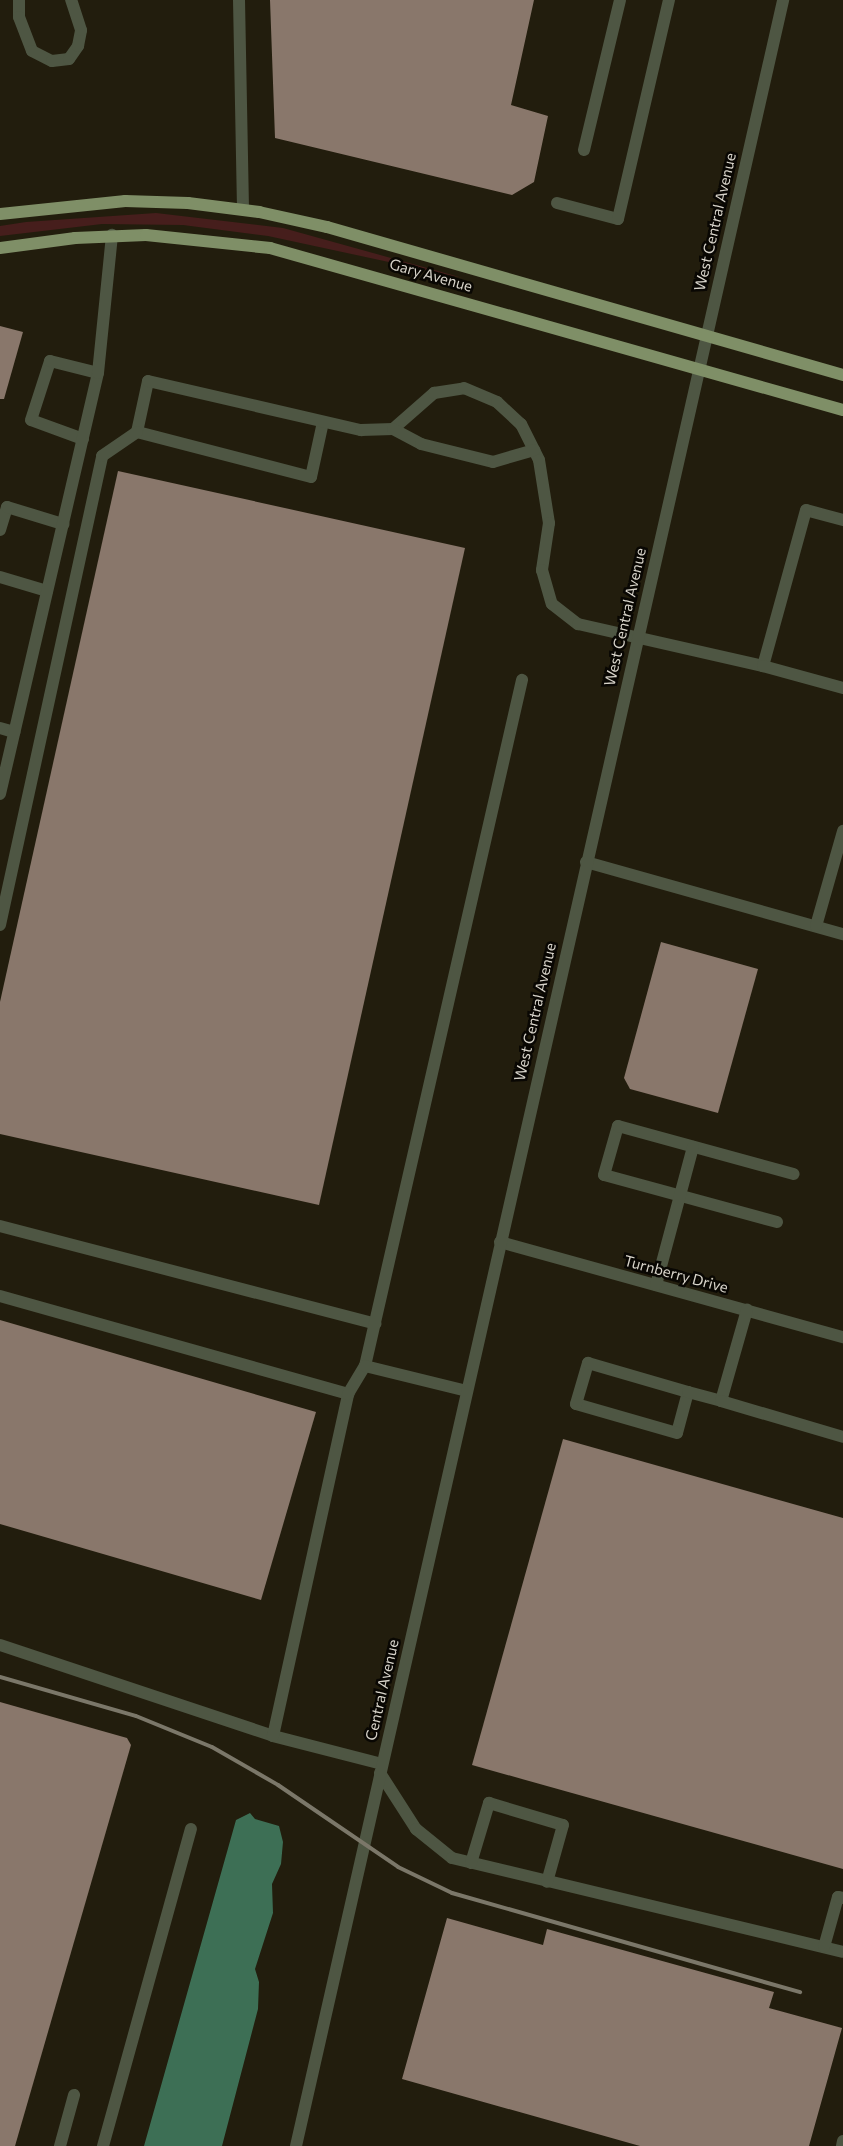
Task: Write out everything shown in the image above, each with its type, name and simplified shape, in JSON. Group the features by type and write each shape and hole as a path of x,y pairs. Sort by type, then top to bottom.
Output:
{"main road":[{"name":"Gary Avenue","path":"0,214 125,201 243,210 327,227 706,334 843,375"},
{"name":"Gary Avenue","path":"0,248 112,236 181,236 270,248 843,410"}],"street":[{"path":"19,0 19,17 32,51 52,61 69,58 78,46 81,30 71,0"},
{"path":"239,0 243,210"},
{"path":"584,150 620,0"},
{"path":"557,203 618,219 669,0"},
{"name":"West Central Avenue","path":"500,1242 783,0"},
{"path":"0,794 98,373 112,236"},
{"path":"82,439 31,420 50,361 98,373"},
{"path":"0,925 102,456 136,432 148,381 361,430 393,429 420,444 493,462 534,450"},
{"path":"393,429 434,393 464,388 497,402 521,424 534,450 549,523 542,570 552,604 578,624 763,666 843,688"},
{"path":"136,432 311,477 324,422"},
{"path":"0,530 7,507 63,524"},
{"path":"763,666 806,510 843,520"},
{"path":"0,576 47,591"},
{"path":"273,1736 348,1394 365,1366 522,680"},
{"path":"0,728 14,732"},
{"path":"816,926 843,831"},
{"path":"586,862 843,934"},
{"path":"777,1222 604,1175 618,1126 794,1174"},
{"path":"656,1285 693,1147"},
{"path":"0,1226 375,1324"},
{"name":"Turnberry Drive","path":"500,1242 843,1337"},
{"name":"Central Avenue","path":"299,2145 381,1768 500,1242"},
{"path":"0,1296 348,1394"},
{"path":"721,1401 746,1310"},
{"path":"688,1392 677,1433 576,1404 588,1363 721,1401 843,1437"},
{"path":"365,1366 466,1391"},
{"path":"0,1645 273,1736 381,1768 416,1829 432,1844 452,1858 843,1952"},
{"path":"471,1863 488,1803 563,1825 547,1882"},
{"path":"103,2146 191,1829"},
{"path":"824,1947 838,1897 843,1898"},
{"path":"60,2146 74,2095"},
{"path":"842,2146 843,2141"}],"shaded area":[{"path":"156,213 283,228 463,278 268,236 183,225 102,224 0,236 0,226 26,222"},
{"path":"250,1813 255,1819 279,1826 283,1842 281,1864 272,1884 273,1913 255,1969 259,1982 258,2009 222,2146 144,2146 236,1820"}],"building":[{"path":"270,0 534,0 511,105 548,116 534,182 512,195 275,138"},
{"path":"0,326 23,332 4,399 0,399"},
{"path":"118,471 465,548 319,1205 0,1134 0,1002"},
{"path":"661,942 758,969 718,1113 630,1089 624,1078"},
{"path":"0,1320 316,1412 261,1600 0,1524"},
{"path":"563,1439 843,1518 843,1869 472,1765"},
{"path":"0,1702 127,1738 131,1745 15,2146 0,2146"},
{"path":"447,1918 543,1945 547,1929 774,1992 769,2008 842,2028 809,2146 640,2146 402,2079"}],"railway":[{"path":"0,1677 136,1716 212,1747 278,1785 398,1867 452,1893 800,1992"}]}
